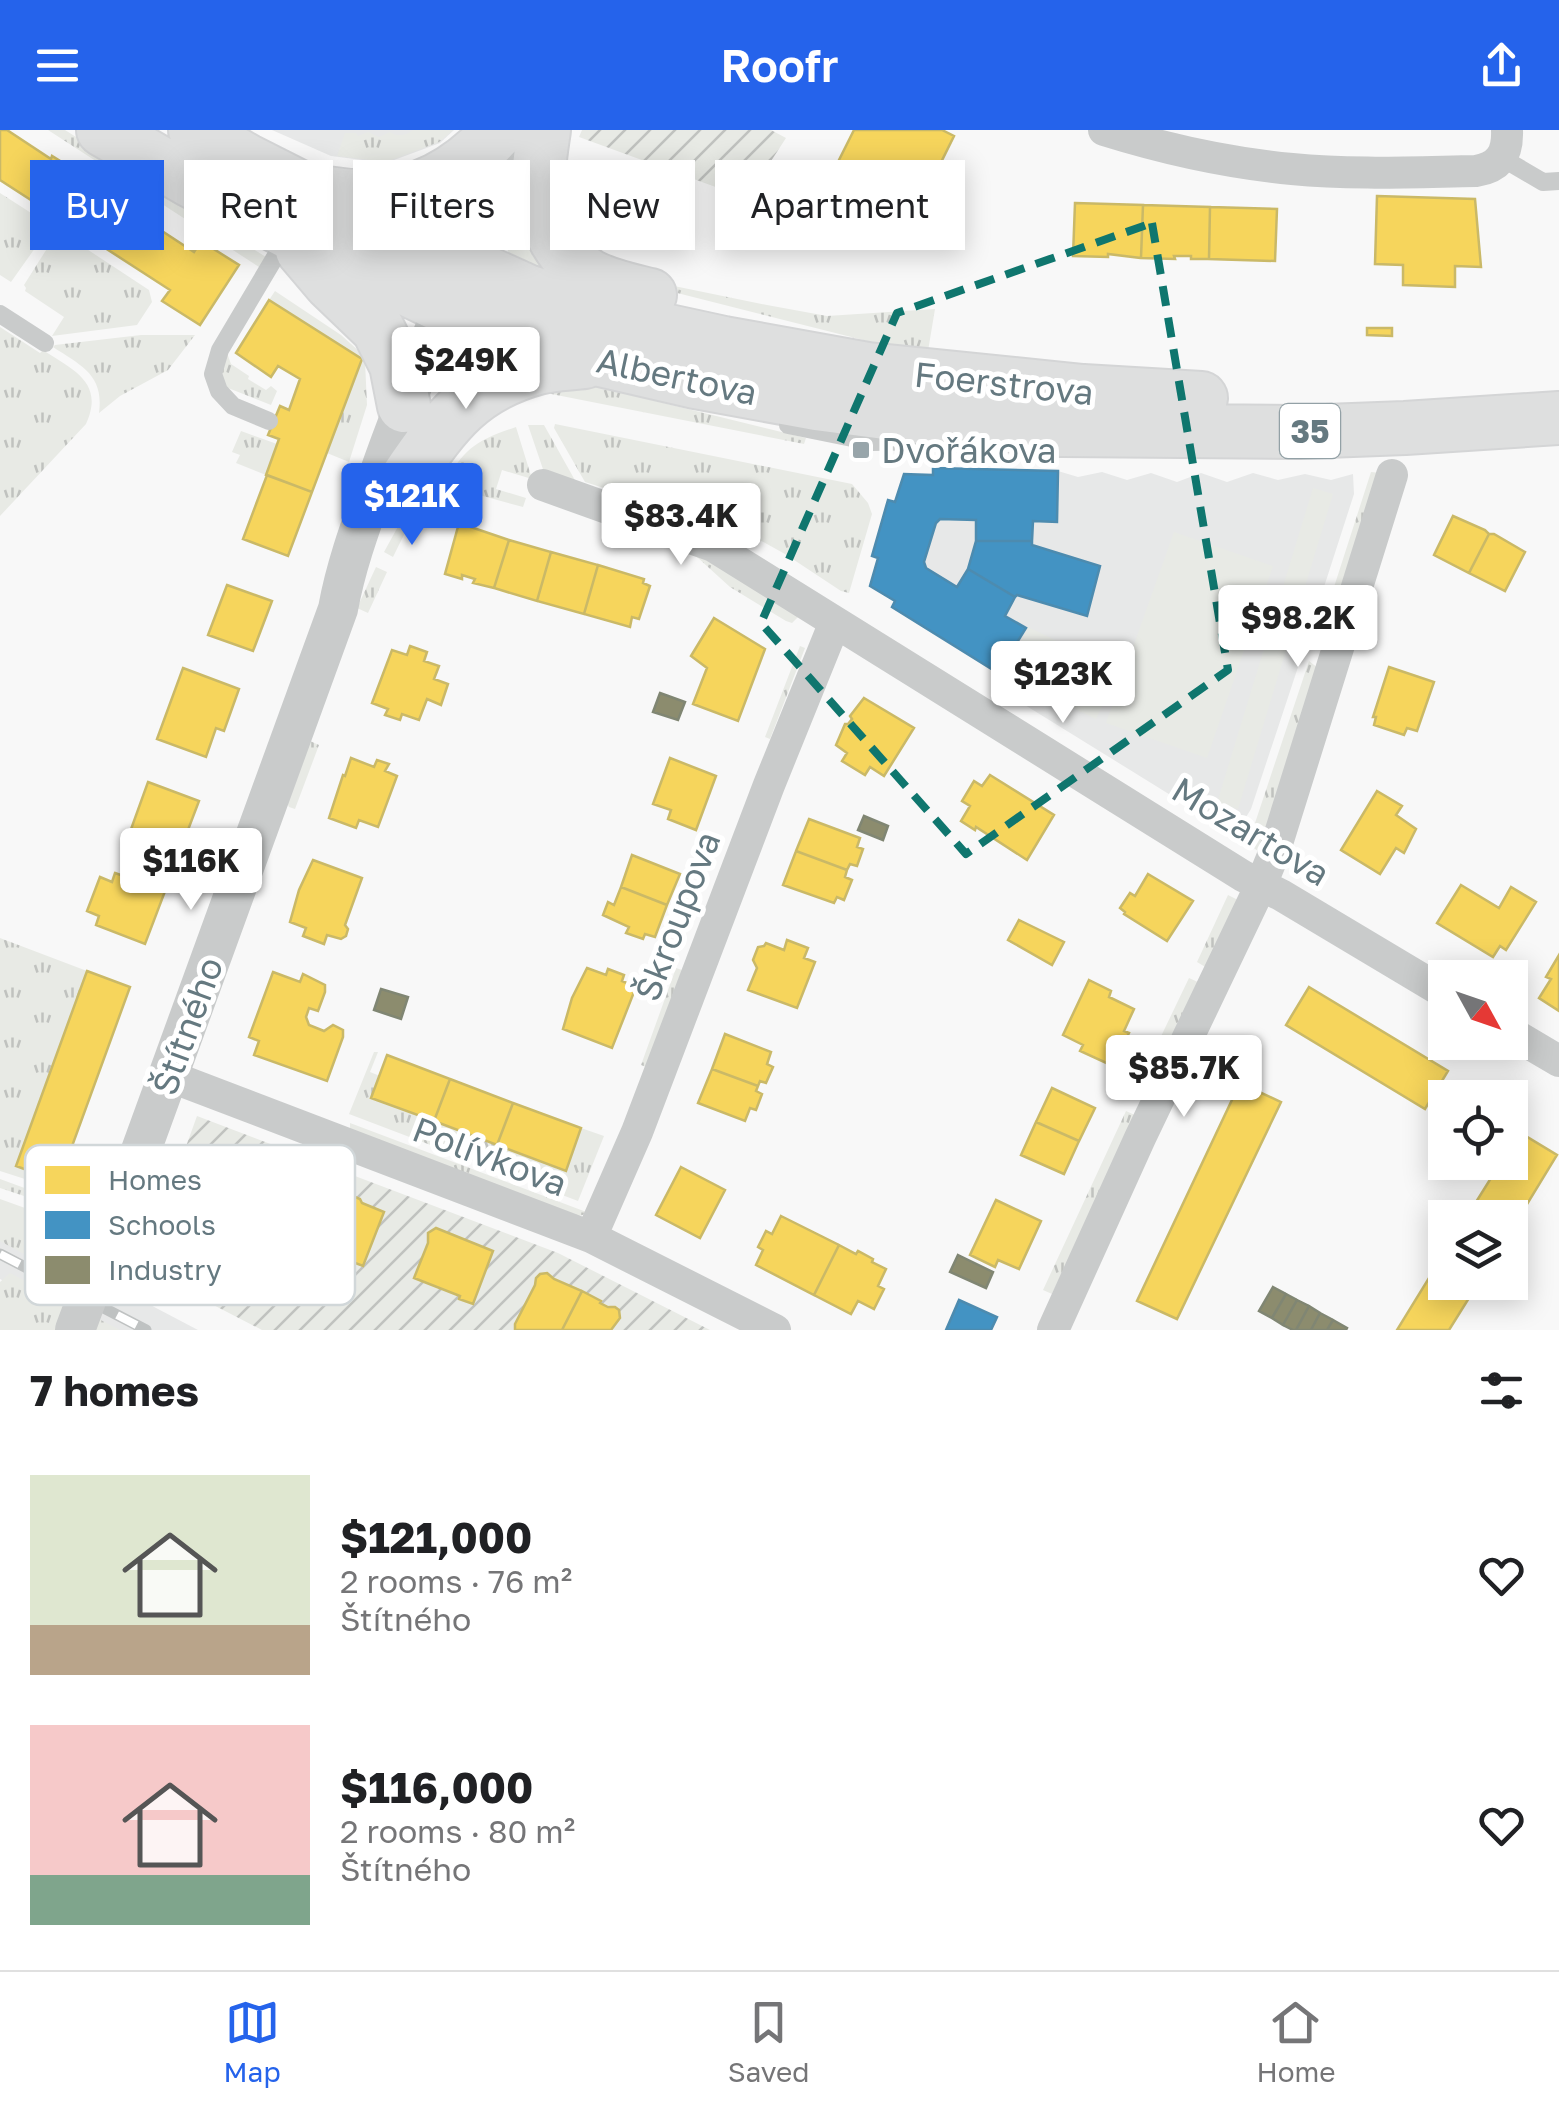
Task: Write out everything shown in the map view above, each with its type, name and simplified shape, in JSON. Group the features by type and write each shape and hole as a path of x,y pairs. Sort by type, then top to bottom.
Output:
{"main road":[{"name":"Albertova","path":"103,130 184,177"},
{"name":"Albertova","path":"195,130 233,160"},
{"path":"333,202 404,193 448,175 499,130"},
{"path":"542,130 539,170 544,213 560,246 580,269 625,289 819,342 868,369"},
{"name":"Albertova","path":"333,227 465,290 526,340 607,363 803,402 1062,430"},
{"path":"314,250 330,283 378,329 396,365 404,406"},
{"name":"Foerstrova","path":"465,290 527,292 632,323 868,369 1083,392 1212,398 1390,396 1559,384"},
{"path":"404,482 450,417 479,394 506,379 540,368 607,363"},
{"name":"Foerstrova","path":"1062,430 1300,432 1559,418"}],"street":[{"path":"465,290 514,130"},
{"path":"465,290 542,130"},
{"path":"1104,130 1211,158 1304,170 1476,171 1489,168 1504,144"},
{"name":"Štítného","path":"143,1145 338,609 344,572 404,406 465,290"},
{"name":"Štítného","path":"338,609 372,554 404,482 444,372 465,290"},
{"path":"1053,1330 1274,854 1392,476"},
{"name":"Mozartova","path":"543,485 716,536 834,622 1243,876 1428,983"},
{"name":"Škroupova","path":"591,1237 637,1132 834,622"},
{"path":"1528,1043 1559,1061"},
{"name":"Polívkova","path":"168,1076 349,1145"},
{"name":"Polívkova","path":"355,1147 591,1237 775,1330"},
{"name":"Štítného","path":"76,1330 85,1305"}],"lane":[{"path":"1504,144 1543,182 1559,181"},
{"path":"269,421 234,406 219,391 213,374 220,350 272,250"},
{"path":"0,314 45,343"},
{"path":"607,363 715,405"},
{"path":"762,419 856,439 890,442 922,441 996,425"}],"highlighted area":[{"path":"1152,223 1228,670 966,854 761,623 897,313"}],"shaded area":[{"path":"272,130 454,130 440,143 394,160 331,156"},
{"path":"933,468 1058,471 1078,477 1102,472 1127,480 1151,473 1177,482 1201,473 1227,482 1253,473 1278,480 1305,474 1331,480 1353,474 1354,494 1303,652 1251,809 1235,835 996,687 998,672 892,607 895,601 871,586 878,558 872,556 888,500 895,501 904,474 933,475"},
{"path":"0,1226 25,1239 25,1292 0,1279"},
{"path":"50,1305 150,1305 198,1330 98,1330"}],"green space":[{"path":"48,130 65,130 112,160 94,160"},
{"path":"413,130 453,130 439,142 391,160 337,156 345,133 404,135"},
{"path":"582,130 771,130 786,138 772,160 715,160 715,187 695,179 695,160 642,160 579,137"},
{"path":"0,193 30,212 30,250 34,250 11,282 0,275"},
{"path":"164,193 184,205 184,218 164,205"},
{"path":"531,247 558,273 507,254 508,250"},
{"path":"46,250 88,250 149,290 152,302 137,325 52,336 64,317 25,291 24,285"},
{"path":"233,250 255,250 266,257 259,267"},
{"path":"590,250 640,279 827,316 935,309 928,351 879,344 626,280"},
{"path":"275,291 341,335 365,361 367,405 349,462 327,453 362,359 269,300"},
{"path":"0,327 75,371 89,387 92,398 86,424 0,516"},
{"path":"141,335 195,335 168,370 120,396 99,413 94,380 82,366 53,347 55,345"},
{"path":"227,353 231,364 248,379 266,390 271,386 277,391 271,405 223,386 220,374"},
{"path":"582,383 806,438 804,444 521,388"},
{"path":"555,424 852,484 872,514 849,593 734,526 738,514 723,507 709,521 585,482"},
{"path":"528,425 544,425 581,491 547,481"},
{"path":"516,427 532,479 502,470 496,489 526,498 523,507 443,485 472,447"},
{"path":"241,431 277,444 266,475 236,463 240,455 232,452"},
{"path":"439,452 435,472 393,557 384,552"},
{"path":"1371,472 1381,473 1327,646 1316,643"},
{"path":"1313,488 1333,494 1238,809 1217,803"},
{"path":"1174,532 1273,566 1207,758 1106,723"},
{"path":"678,544 801,614 792,623 786,621 730,587 697,557 675,550"},
{"path":"376,567 387,572 368,613 357,608"},
{"path":"1028,627 1119,671 1096,719 1006,675"},
{"path":"800,646 805,648 770,739 765,737"},
{"path":"1309,661 1318,668 1258,851 1248,844"},
{"path":"310,741 319,745 295,809 287,803"},
{"path":"1228,895 1238,900 1207,968 1197,962"},
{"path":"0,938 87,971 16,1166 25,1169 25,1179 0,1171"},
{"path":"676,968 682,970 646,1067 641,1065"},
{"path":"1189,978 1200,983 1150,1088 1142,1084 1141,1078"},
{"path":"374,1052 378,1052 370,1072 380,1076 372,1098 565,1170 581,1128 604,1136 578,1201 349,1114"},
{"path":"1126,1111 1137,1116 1052,1294 1043,1290"},
{"path":"197,1116 273,1145 187,1145"},
{"path":"350,1123 589,1213 579,1216 350,1130"},
{"path":"355,1176 558,1253 710,1330 611,1330 621,1317 618,1308 600,1303 601,1300 544,1273 536,1278 515,1330 262,1330 214,1305 355,1305"},
{"path":"0,1179 25,1188 25,1196 0,1188"},
{"path":"0,1199 25,1208 25,1255 0,1241"},
{"path":"10,1273 25,1281 25,1305 72,1305 120,1330 0,1330 0,1282"}],"building: Homes":[{"path":"0,130 7,130 58,160 30,160 30,199 0,180"},
{"path":"854,130 942,130 954,136 942,160 839,160"},
{"path":"1377,196 1475,199 1481,267 1455,266 1455,287 1403,285 1403,265 1375,264"},
{"path":"1075,203 1143,205 1141,258 1108,254 1073,256"},
{"path":"1143,205 1210,207 1209,259 1141,258"},
{"path":"1210,207 1277,209 1275,261 1209,259"},
{"path":"164,232 184,245 184,250 215,250 239,265 200,325 162,301 170,290 108,250 164,250"},
{"path":"269,300 362,359 312,492 266,475 279,439 268,435 280,406 289,410 300,379 278,366 271,377 236,353"},
{"path":"1367,328 1392,328 1392,336 1367,335"},
{"path":"267,475 312,492 288,556 243,539"},
{"path":"1453,516 1489,534 1469,573 1434,555"},
{"path":"459,523 509,540 494,588 473,583 475,579 462,575 462,579 445,574"},
{"path":"1489,534 1525,552 1505,591 1469,573"},
{"path":"509,540 551,552 537,601 494,588"},
{"path":"551,552 598,565 584,614 537,601"},
{"path":"598,565 644,579 643,583 650,586 639,619 632,617 630,627 584,614"},
{"path":"227,585 272,601 253,651 208,635"},
{"path":"714,618 765,649 738,721 693,704 707,668 691,656"},
{"path":"410,646 427,652 424,661 439,666 434,679 448,684 441,705 427,699 419,720 402,714 400,720 385,715 388,709 372,703 392,650 407,655"},
{"path":"1389,667 1434,682 1417,731 1407,728 1404,735 1374,725"},
{"path":"183,668 239,689 224,731 216,728 206,757 157,739"},
{"path":"864,698 914,728 884,776 870,767 865,775 842,761 847,753 836,745 845,724"},
{"path":"351,758 374,767 377,760 389,764 385,771 397,776 378,827 359,820 356,828 329,818"},
{"path":"670,758 716,776 696,830 668,819 671,810 653,804"},
{"path":"990,775 1054,815 1027,860 961,821 970,806 962,801 974,781 982,786"},
{"path":"148,782 199,801 180,851 130,832"},
{"path":"1377,791 1402,806 1396,815 1416,829 1404,853 1396,848 1380,874 1341,850"},
{"path":"809,819 860,838 857,847 863,849 857,866 850,864 847,870 796,851"},
{"path":"796,851 847,870 845,877 852,880 844,900 837,897 834,903 783,885"},
{"path":"632,855 680,874 667,905 621,887"},
{"path":"313,860 362,878 345,925 346,936 341,939 327,935 324,944 303,936 306,928 290,922"},
{"path":"115,873 146,884 148,878 167,886 145,944 96,925 99,916 87,911 100,877 112,882"},
{"path":"1148,874 1193,901 1167,941 1120,908 1130,893 1135,896"},
{"path":"1461,885 1499,908 1511,887 1536,902 1506,950 1500,946 1493,957 1437,923"},
{"path":"621,887 667,905 655,937 645,934 643,939 626,933 629,927 603,915 608,902 614,905"},
{"path":"1019,920 1064,942 1052,965 1008,940"},
{"path":"787,940 808,948 804,958 815,962 797,1008 748,990 757,968 753,960 758,947 766,943 784,950"},
{"path":"1559,955 1559,1011 1539,998"},
{"path":"587,968 606,975 608,969 624,975 622,981 636,987 612,1048 563,1029"},
{"path":"87,971 130,987 72,1145 25,1145 25,1169 16,1166"},
{"path":"273,972 300,982 303,974 325,985 318,1011 309,1008 306,1017 309,1025 324,1031 333,1025 343,1030 327,1081 254,1055 259,1041 249,1037"},
{"path":"1089,980 1111,991 1109,997 1134,1009 1124,1031 1129,1033 1113,1066 1080,1051 1083,1045 1063,1035"},
{"path":"1309,987 1448,1071 1443,1080 1428,1080 1425,1109 1286,1025"},
{"path":"725,1034 771,1052 767,1064 773,1067 766,1083 760,1081 758,1086 712,1069"},
{"path":"387,1055 450,1079 434,1121 371,1098"},
{"path":"712,1069 758,1086 756,1091 762,1094 756,1110 750,1108 745,1121 698,1103"},
{"path":"450,1079 513,1103 497,1145 434,1121"},
{"path":"1240,1083 1281,1102 1177,1319 1137,1301"},
{"path":"1052,1088 1095,1108 1079,1141 1036,1122"},
{"path":"513,1103 581,1128 566,1171 497,1145"},
{"path":"1036,1122 1079,1141 1064,1174 1021,1155"},
{"path":"1528,1137 1557,1155 1528,1203 1477,1200 1490,1180 1528,1180"},
{"path":"681,1167 725,1190 700,1238 656,1215"},
{"path":"355,1197 384,1212 363,1266 355,1263"},
{"path":"996,1200 1041,1221 1019,1269 998,1260 995,1267 970,1255"},
{"path":"781,1216 839,1245 814,1295 756,1265 763,1250 758,1247 766,1231 772,1234"},
{"path":"436,1228 493,1251 473,1304 414,1278 428,1233"},
{"path":"839,1245 856,1254 858,1251 886,1269 878,1286 884,1289 874,1309 858,1301 851,1314 814,1295"},
{"path":"547,1273 582,1291 562,1330 515,1330 536,1278"},
{"path":"1428,1280 1428,1300 1468,1300 1449,1330 1397,1330"},
{"path":"582,1291 619,1310 620,1318 611,1330 562,1330"}],"building: Schools":[{"path":"933,468 1058,471 1057,522 1033,521 1032,541 976,541 976,520 940,519 924,562 926,568 957,587 968,569 1015,597 1005,616 1026,628 998,673 892,607 895,601 870,586 878,558 872,556 888,500 895,502 904,474 933,475"},
{"path":"976,541 1032,541 1032,545 1100,566 1087,616 1015,597 968,569"},
{"path":"959,1300 997,1317 991,1330 946,1330"}],"building: Industry":[{"path":"660,693 685,702 678,720 653,712"},
{"path":"864,816 888,826 883,840 858,830"},
{"path":"381,989 408,997 401,1019 374,1010"},
{"path":"958,1255 993,1272 986,1288 950,1272"},
{"path":"1273,1287 1286,1294 1272,1318 1259,1311"},
{"path":"1286,1294 1297,1300 1283,1325 1272,1318"},
{"path":"1297,1300 1309,1306 1293,1330 1283,1325"},
{"path":"1309,1306 1320,1313 1311,1330 1296,1330"},
{"path":"1320,1313 1333,1320 1327,1330 1311,1330"},
{"path":"1333,1320 1347,1328 1346,1330 1327,1330"}],"railway":[{"path":"0,1254 25,1267"},
{"path":"98,1305 146,1330"}],"place":[{"name":"Dvořákova","path":"861,450"}]}
